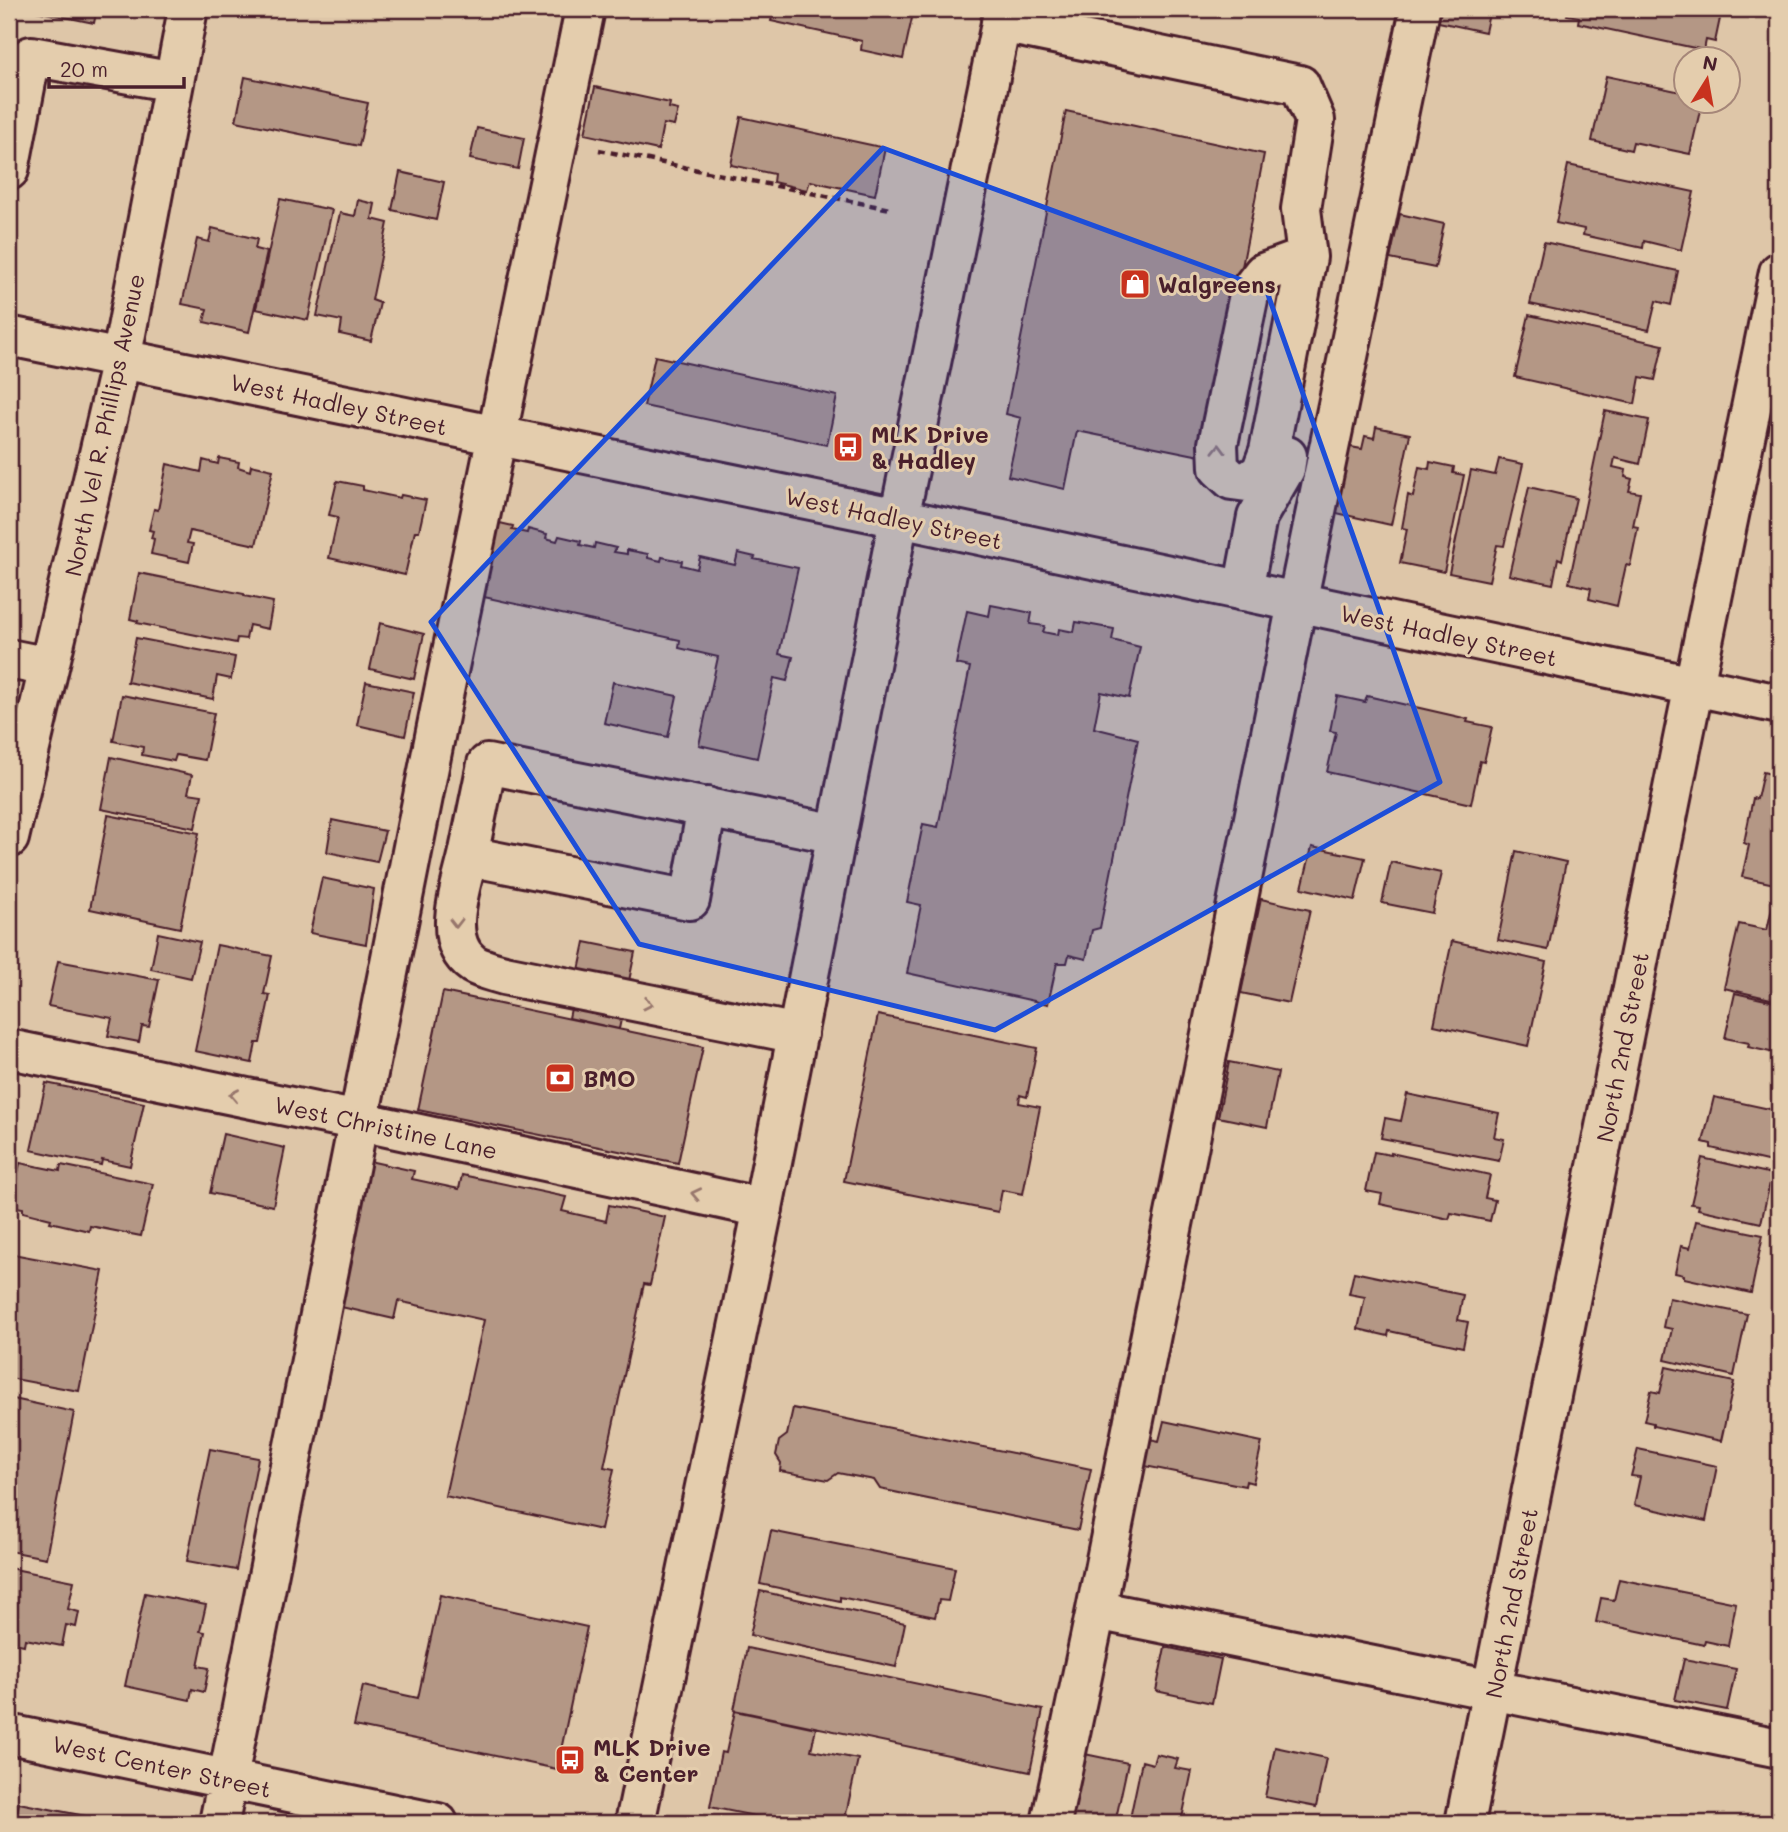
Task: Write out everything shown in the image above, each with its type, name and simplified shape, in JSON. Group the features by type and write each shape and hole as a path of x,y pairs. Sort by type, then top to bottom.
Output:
{"street":[{"name":"North Vel R. Phillips Avenue","path":"9,838 121,360 188,9"},
{"path":"219,1823 496,436 585,9"},
{"path":"1051,1823 1297,603 1420,9"},
{"path":"635,1823 763,1208 899,518 1002,16 1300,85 1315,120 1301,209 1307,257 1323,277 1320,302 1285,469 1252,500 1242,591"},
{"path":"9,170 20,54 174,82"},
{"path":"1252,500 1219,468 1218,444 1250,290 1263,273 1307,257"},
{"name":"North 2nd Street","path":"1465,1823 1779,272"},
{"name":"West Hadley Street","path":"9,336 899,518 1779,704"},
{"path":"9,659 49,667"},
{"path":"797,1034 503,975 473,964 459,947 454,921 487,764 837,834"},
{"path":"468,856 690,900 707,807"},
{"name":"West Christine Lane","path":"9,1049 763,1208"},
{"path":"1096,1610 1779,1748"},
{"name":"West Center Street","path":"9,1734 438,1823"}],"path":[{"path":"558,141 890,209"}],"highlighted area":[{"path":"883,148 1266,289 1440,782 995,1030 639,944 431,622"}],"building":[{"path":"26,9 97,9 94,23"},
{"path":"774,9 914,9 903,59 861,50 862,41 771,21"},
{"path":"1437,9 1490,9 1485,32 1434,21"},
{"path":"1569,9 1722,9 1715,42 1706,40 1705,46 1685,46 1578,23 1579,17 1567,15"},
{"path":"1606,76 1672,90 1672,116 1699,116 1690,154 1633,142 1631,150 1592,141"},
{"path":"245,77 368,103 359,146 236,121"},
{"path":"595,87 670,103 669,108 678,110 674,126 663,124 658,150 585,134"},
{"name":"Walgreens","path":"1066,111 1264,154 1205,457 1077,431 1065,489 1008,476 1021,418 1006,414"},
{"path":"741,117 885,148 875,195 810,181 807,190 773,182 774,174 731,165"},
{"path":"477,128 524,138 518,169 470,159"},
{"path":"1568,165 1694,192 1681,250 1644,241 1643,248 1583,235 1584,229 1556,223"},
{"path":"400,172 444,182 436,220 392,210"},
{"path":"280,199 332,210 308,320 256,309"},
{"path":"358,200 375,204 372,219 388,223 372,300 380,303 371,341 340,334 342,321 317,316 340,213 355,216"},
{"path":"1400,214 1444,224 1435,268 1390,259"},
{"path":"212,228 257,239 255,249 267,252 249,332 204,322 207,309 182,304 197,239 209,242"},
{"path":"1544,242 1678,271 1671,305 1656,301 1649,330 1530,304"},
{"path":"1529,315 1663,345 1655,380 1640,377 1635,404 1515,377"},
{"path":"655,356 837,396 827,445 644,406"},
{"path":"1605,411 1649,420 1640,464 1615,458 1613,467 1626,470 1625,477 1632,479 1629,491 1640,493 1633,526 1638,527 1630,566 1626,565 1617,606 1589,599 1591,588 1569,583"},
{"path":"1376,427 1410,434 1391,525 1332,512 1345,446 1362,449 1365,436 1374,438"},
{"path":"219,458 239,462 238,467 250,471 251,465 273,470 256,545 190,531 187,543 193,544 189,562 151,554 154,539 151,538 153,531 149,530 154,509 158,510 167,464 201,472 203,460 218,464"},
{"path":"1499,459 1523,464 1504,546 1497,545 1489,581 1449,573 1471,470 1495,475"},
{"path":"1430,462 1454,467 1453,473 1464,475 1444,572 1400,563 1407,529 1402,528 1408,495 1413,497 1419,467 1429,469"},
{"path":"337,481 400,498 401,495 426,500 419,531 415,531 405,575 329,558 338,517 329,515"},
{"path":"1529,487 1576,498 1562,560 1558,558 1553,584 1509,575"},
{"path":"491,521 513,526 512,530 527,533 528,529 547,534 546,538 557,541 559,536 581,541 580,545 594,548 595,543 616,548 614,552 627,554 627,550 648,554 648,558 661,561 662,557 682,561 681,565 697,569 700,557 735,565 738,553 798,568 779,654 793,657 787,681 774,678 757,758 699,745 718,657 679,648 680,640 475,595"},
{"path":"139,573 273,602 268,629 249,625 246,639 237,638 236,643 137,623 138,621 130,619"},
{"path":"991,605 1032,613 1030,624 1045,626 1043,632 1058,635 1059,629 1074,632 1076,622 1114,629 1112,640 1140,647 1129,698 1101,692 1094,728 1138,739 1100,928 1092,930 1086,959 1069,955 1067,963 1057,963 1048,1004 907,973 921,905 907,902 923,824 938,827 970,667 956,664 967,611 989,616"},
{"path":"380,623 424,634 414,679 370,669"},
{"path":"136,638 235,657 231,679 217,676 213,699 127,682"},
{"path":"366,682 414,692 405,736 357,725"},
{"path":"613,682 677,696 668,737 604,723"},
{"path":"122,695 214,713 205,760 176,755 174,761 142,755 143,747 113,741"},
{"path":"1337,696 1365,702 1367,696 1492,727 1484,762 1480,761 1471,804 1327,772 1336,732 1330,731"},
{"path":"111,757 192,775 188,793 202,795 195,828 101,809"},
{"path":"1763,772 1779,776 1779,885 1742,877 1749,845 1744,843 1753,798 1757,799"},
{"path":"108,815 199,833 180,928 90,909"},
{"path":"332,820 385,831 377,862 327,852"},
{"path":"1312,847 1365,858 1355,900 1302,888"},
{"path":"1516,851 1566,862 1548,950 1498,940"},
{"path":"1391,862 1441,873 1432,913 1382,903"},
{"path":"322,878 374,889 366,944 310,933"},
{"path":"1261,899 1310,910 1289,1003 1241,993"},
{"path":"1773,904 1779,906 1779,981 1775,1000 1724,988 1739,924 1767,930"},
{"path":"158,933 200,942 191,978 151,969"},
{"path":"1452,941 1546,962 1528,1046 1434,1025"},
{"path":"585,942 635,952 619,1029 569,1018"},
{"path":"217,945 272,956 264,994 270,995 260,1043 256,1043 252,1063 195,1051"},
{"path":"58,961 159,980 149,1027 142,1026 139,1042 108,1036 112,1018 48,1006"},
{"name":"BMO","path":"443,992 703,1047 678,1163 418,1110"},
{"path":"1735,993 1779,1003 1779,1054 1725,1038"},
{"path":"878,1015 1037,1048 1027,1097 1020,1095 1019,1103 1040,1107 1023,1194 1002,1190 998,1212 844,1181"},
{"path":"1229,1062 1278,1072 1267,1127 1218,1117"},
{"path":"46,1083 144,1103 130,1166 102,1160 101,1165 31,1150"},
{"path":"1407,1094 1499,1113 1494,1137 1504,1139 1499,1161 1381,1138 1385,1118 1401,1121"},
{"path":"1714,1097 1779,1111 1779,1125 1771,1162 1711,1148 1711,1144 1703,1142"},
{"path":"223,1134 285,1148 273,1206 210,1193"},
{"path":"1374,1152 1391,1153 1490,1175 1485,1198 1495,1200 1490,1221 1451,1213 1449,1219 1380,1204 1382,1194 1366,1191"},
{"path":"1702,1158 1772,1174 1761,1223 1698,1209 1699,1205 1691,1204"},
{"path":"360,1159 414,1171 412,1179 459,1189 462,1175 566,1197 562,1211 606,1221 609,1205 665,1217 650,1285 644,1284 604,1467 614,1469 601,1530 445,1496 484,1320 398,1301 394,1319 328,1304"},
{"path":"20,1163 60,1171 61,1165 153,1184 141,1236 90,1226 89,1231 50,1222 51,1219 11,1206"},
{"path":"1696,1221 1763,1235 1751,1293 1684,1278 1684,1275 1675,1273 1681,1246 1690,1248"},
{"path":"13,1254 103,1271 79,1391 9,1378 9,1281"},
{"path":"1354,1272 1463,1295 1458,1320 1468,1322 1463,1347 1389,1331 1388,1336 1358,1329 1365,1297 1349,1294"},
{"path":"1669,1298 1747,1314 1734,1376 1665,1360 1672,1329 1663,1327"},
{"path":"1666,1367 1734,1382 1721,1441 1653,1426 1653,1423 1644,1421 1651,1391 1660,1393"},
{"path":"9,1398 74,1412 46,1558 9,1551"},
{"path":"793,1408 1091,1469 1078,1530 880,1489 874,1480 838,1473 828,1480 780,1471 781,1463 776,1455 779,1441 787,1435"},
{"path":"1164,1421 1262,1442 1253,1483 1246,1481 1245,1486 1145,1466 1151,1439 1159,1441"},
{"path":"210,1449 258,1458 236,1570 187,1561"},
{"path":"1638,1449 1717,1466 1706,1521 1634,1505 1640,1477 1631,1476"},
{"path":"771,1531 955,1568 948,1601 939,1600 935,1617 760,1584"},
{"path":"9,1568 74,1581 68,1609 79,1612 76,1627 66,1625 62,1646 25,1639 24,1645 9,1642"},
{"path":"1619,1579 1736,1603 1728,1646 1705,1641 1704,1645 1596,1622 1601,1598 1614,1600"},
{"path":"760,1591 905,1623 896,1667 750,1635"},
{"path":"145,1593 206,1605 200,1631 205,1632 198,1666 209,1668 204,1692 192,1689 190,1700 125,1686"},
{"path":"440,1595 587,1627 557,1769 354,1726 363,1686 418,1698"},
{"path":"1165,1647 1221,1659 1212,1703 1156,1691"},
{"path":"747,1648 1043,1710 1030,1772 734,1710"},
{"path":"1684,1659 1736,1669 1727,1710 1675,1700"},
{"path":"735,1711 816,1728 811,1750 858,1759 844,1823 790,1823 710,1807 721,1752 726,1753"},
{"path":"1275,1747 1326,1758 1316,1807 1265,1797"},
{"path":"1080,1753 1128,1763 1115,1823 1065,1823"},
{"path":"1156,1754 1178,1759 1175,1768 1192,1771 1181,1823 1129,1823 1142,1761 1153,1764"},
{"path":"1779,1782 1779,1823 1771,1823"},
{"path":"19,1803 85,1816 98,1820 98,1823 15,1823"}],"place":[{"name":"Walgreens","path":"1135,284"},
{"name":"MLK Drive & Hadley","path":"848,447"},
{"name":"BMO","path":"560,1078"},
{"name":"MLK Drive & Center","path":"570,1760"}]}
